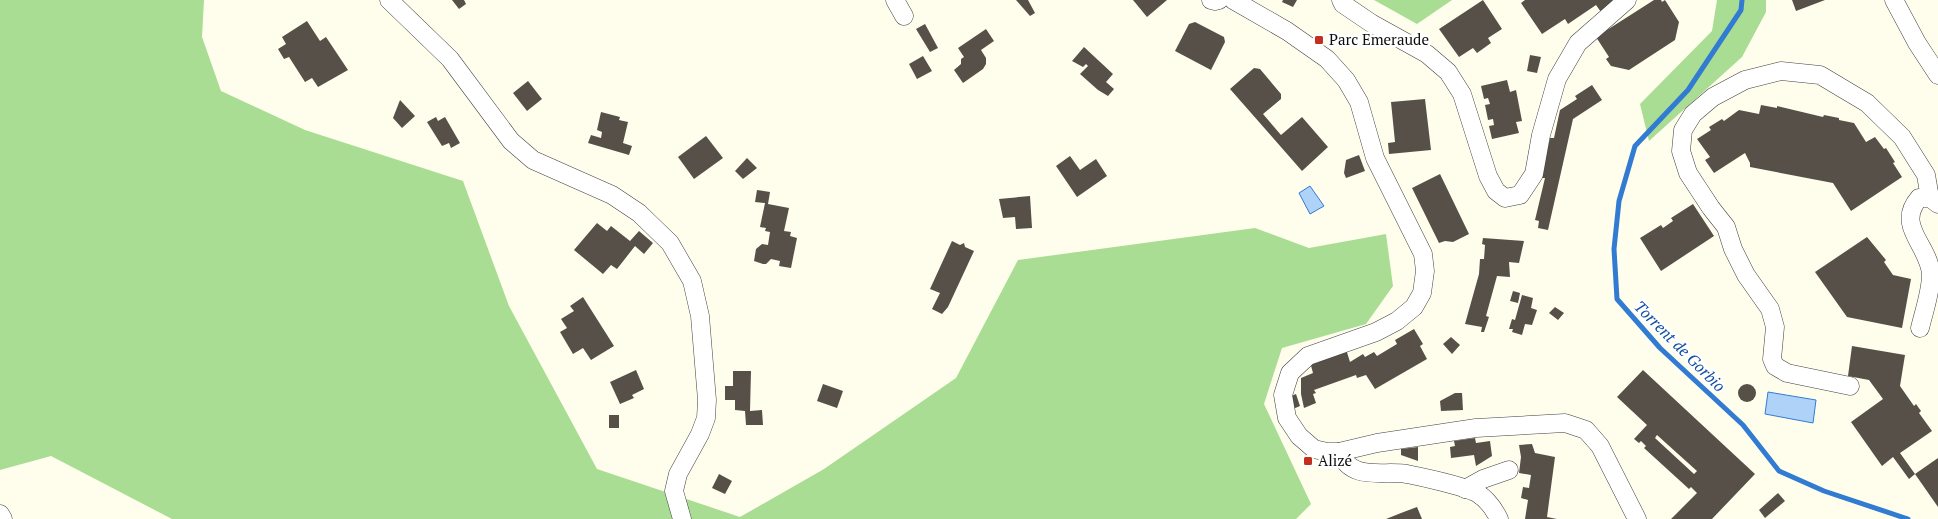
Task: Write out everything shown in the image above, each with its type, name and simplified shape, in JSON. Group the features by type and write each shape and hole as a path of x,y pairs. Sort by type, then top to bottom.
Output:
{"street":[{"path":"389,0 450,60 511,141 533,160 612,195 639,213 670,243 692,281 700,316 707,400 706,418 700,434 678,474 674,492 682,519"},
{"path":"895,0 904,16"},
{"path":"1211,0 1215,2 1219,0"},
{"path":"1341,0 1343,4 1371,23 1427,54 1448,72 1462,94 1488,176 1496,191 1505,198 1520,195 1534,174 1541,135 1557,79 1578,43 1627,0"},
{"path":"1894,0 1917,43 1938,75"},
{"path":"1243,3 1326,59 1346,80 1359,102 1375,158 1423,254 1425,271 1422,293 1414,307 1397,321 1376,332 1308,356 1290,373 1283,395 1287,418 1298,436 1314,449 1326,452 1339,452 1476,428 1565,423 1586,430 1600,446 1637,519"},
{"path":"1850,386 1787,372 1775,366 1772,359 1775,327 1770,309 1746,275 1733,248 1726,227 1688,173 1681,151 1683,130 1693,114 1713,97 1745,80 1781,71 1820,74 1867,103 1902,137 1926,175 1934,201 1919,198 1912,206 1909,217 1915,236 1926,256 1931,274 1920,328"},
{"path":"1339,452 1343,462 1353,469 1368,473 1406,474 1478,494 1493,508 1499,519"},
{"path":"1465,489 1482,479 1509,470"},
{"path":"0,514 3,519"}],"green space":[{"path":"0,0 204,0 202,37 221,91 305,130 463,181 509,306 597,469 740,517 824,469 956,378 1018,260 1255,228 1309,248 1386,234 1393,286 1366,324 1282,348 1264,404 1311,504 1296,519 172,519 51,456 0,470"},
{"path":"1374,0 1452,0 1417,24"},
{"path":"1717,0 1766,0 1766,12 1742,57 1649,141 1640,104 1712,31"}],"water":[{"path":"1310,186 1324,206 1310,214 1299,193"},
{"path":"1768,392 1816,400 1813,423 1765,414"}],"building":[{"path":"452,0 464,0 466,4 459,9"},
{"path":"1016,0 1028,0 1035,13 1030,16"},
{"path":"1133,0 1167,0 1147,17"},
{"path":"1283,0 1297,0 1293,7 1282,2"},
{"path":"1483,0 1502,29 1488,38 1491,43 1477,53 1473,48 1459,57 1439,29"},
{"path":"1525,0 1612,0 1614,3 1601,12 1596,5 1568,24 1565,19 1542,34 1521,3"},
{"path":"1654,0 1661,0 1662,2 1665,0 1679,22 1675,40 1629,70 1611,66 1606,59 1609,57 1596,37"},
{"path":"1792,0 1825,0 1796,11"},
{"path":"307,21 320,41 326,37 348,70 318,87 312,78 305,82 289,57 284,59 278,49 286,44 282,37"},
{"path":"1195,22 1224,37 1225,42 1211,70 1175,51 1189,24"},
{"path":"925,24 938,48 930,52 916,29"},
{"path":"986,29 994,41 981,50 986,58 986,64 983,69 963,83 954,70 961,64 961,59 964,57 958,48"},
{"path":"1084,47 1113,74 1106,82 1114,89 1108,96 1080,74 1088,66 1086,64 1083,67 1072,61"},
{"path":"1530,55 1541,57 1537,73 1527,71"},
{"path":"923,56 932,71 917,79 909,64"},
{"path":"1254,68 1260,69 1281,94 1281,99 1263,114 1281,135 1302,117 1328,147 1302,171 1230,89"},
{"path":"1507,80 1510,92 1516,90 1522,121 1516,122 1519,133 1492,139 1489,126 1494,125 1493,119 1488,120 1485,105 1490,104 1488,98 1484,99 1481,86"},
{"path":"528,81 542,99 527,111 513,93"},
{"path":"1592,85 1602,100 1573,119 1548,230 1538,228 1539,221 1535,220 1545,178 1541,178 1550,138 1554,138 1560,110 1577,99 1575,96"},
{"path":"1425,99 1431,150 1389,154 1388,143 1395,142 1391,102"},
{"path":"400,100 415,116 402,128 393,118"},
{"path":"1761,105 1777,108 1777,106 1823,117 1824,115 1854,123 1866,142 1875,137 1884,149 1886,148 1902,177 1851,211 1833,183 1750,167 1745,153 1714,173 1705,160 1710,157 1697,139 1711,130 1709,127 1722,119 1724,121 1739,110 1759,114"},
{"path":"601,112 620,117 619,120 628,122 623,143 632,146 629,155 588,143 591,135 601,138 602,132 597,130"},
{"path":"436,117 438,121 445,117 460,143 451,148 449,143 442,146 427,122"},
{"path":"706,136 723,158 694,179 678,157"},
{"path":"1359,155 1365,171 1346,178 1344,173 1346,160"},
{"path":"1070,156 1080,170 1096,159 1107,176 1077,197 1056,166"},
{"path":"747,158 757,168 743,179 735,171"},
{"path":"1440,174 1469,234 1453,242 1445,241 1439,243 1412,188"},
{"path":"757,190 770,192 768,204 789,208 784,231 791,232 790,236 797,238 791,268 779,266 780,261 771,259 766,264 754,261 756,249 762,244 768,245 770,232 765,231 766,228 760,227 765,203 755,202"},
{"path":"1030,196 1032,228 1016,229 1015,217 1003,218 999,199"},
{"path":"1693,204 1714,236 1661,271 1640,238 1661,225 1663,228 1673,221 1671,218"},
{"path":"597,223 607,231 611,226 630,241 639,231 653,243 644,254 635,246 617,269 611,265 603,274 574,250"},
{"path":"1867,237 1886,260 1884,262 1893,275 1911,279 1902,328 1847,317 1815,272"},
{"path":"1483,238 1524,241 1519,263 1509,262 1510,277 1497,276 1486,316 1489,317 1484,332 1481,332 1482,327 1465,324 1479,274 1480,259 1484,259 1485,245 1482,244"},
{"path":"952,241 960,245 964,243 965,247 974,251 948,307 942,314 932,309 940,293 930,289"},
{"path":"1513,291 1520,293 1518,303 1510,301"},
{"path":"1522,295 1533,298 1531,308 1537,310 1532,325 1525,324 1522,335 1512,332 1513,329 1509,329 1512,319 1515,320"},
{"path":"583,297 614,346 591,360 583,348 573,354 560,332 567,328 561,319 574,311 570,306"},
{"path":"1555,307 1564,313 1558,320 1549,313"},
{"path":"1414,329 1423,344 1420,346 1427,359 1375,389 1366,375 1357,378 1356,375 1314,390 1316,393 1313,394 1316,403 1304,408 1301,394 1301,378 1313,373 1310,362 1346,349 1350,362 1363,354 1365,357 1374,352 1377,356 1397,344 1395,340"},
{"path":"1451,337 1460,345 1452,354 1443,344"},
{"path":"1852,346 1905,355 1900,386 1914,406 1916,404 1921,411 1919,413 1932,431 1900,453 1915,474 1909,479 1893,457 1882,466 1851,422 1883,399 1869,380 1848,376"},
{"path":"636,370 644,389 632,395 634,398 620,404 610,382"},
{"path":"1643,370 1755,474 1712,519 1671,519 1697,493 1691,487 1689,489 1644,448 1646,446 1641,441 1639,443 1634,439 1647,425 1617,397","holes":["1657,435 1697,471 1694,474 1655,438"]},
{"path":"733,371 751,371 750,411 762,410 763,425 746,425 745,411 735,410 735,400 725,400 725,386 733,386"},
{"path":"823,384 843,391 837,408 817,401"},
{"path":"1743,384 1751,384 1756,389 1754,400 1743,402 1738,397 1738,389"},
{"path":"1455,393 1462,393 1463,410 1441,411 1440,401"},
{"path":"1296,394 1300,406 1293,409 1289,397"},
{"path":"609,415 619,415 619,428 609,428"},
{"path":"1475,438 1476,443 1490,441 1492,456 1476,466 1474,455 1451,458 1450,447 1455,446 1454,441"},
{"path":"1532,444 1535,453 1555,457 1547,517 1557,519 1525,519 1528,500 1521,498 1523,487 1529,488 1531,475 1519,473 1521,457 1519,445"},
{"path":"1418,447 1418,461 1401,455 1401,449"},
{"path":"1938,458 1938,507 1915,474"},
{"path":"719,474 732,481 725,494 712,488"},
{"path":"1778,493 1785,501 1765,518 1759,510"},
{"path":"1417,507 1422,519 1386,519 1401,513"}],"waterway":[{"name":"Torrent de Gorbio","path":"1742,0 1741,10 1688,90 1635,146 1619,201 1614,249 1617,299 1660,348 1743,425 1779,471 1824,491 1908,519"}],"place":[{"name":"Parc Emeraude","path":"1319,40"},
{"name":"Alizé","path":"1308,461"}]}
